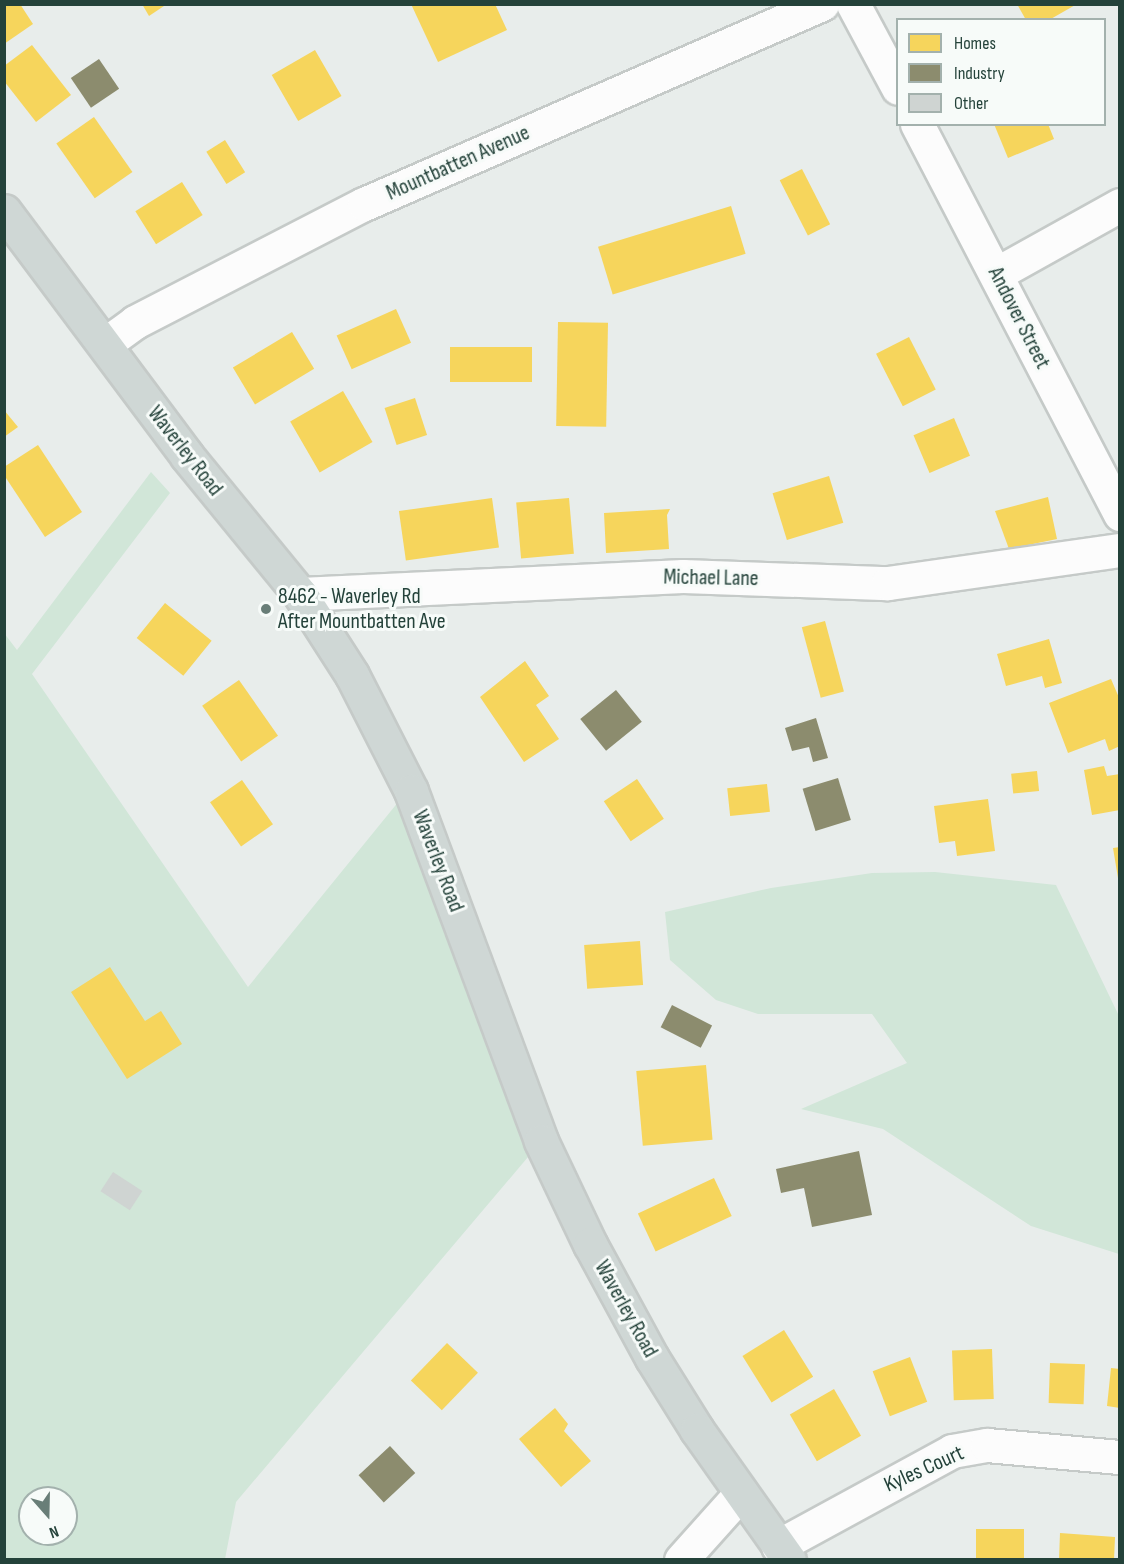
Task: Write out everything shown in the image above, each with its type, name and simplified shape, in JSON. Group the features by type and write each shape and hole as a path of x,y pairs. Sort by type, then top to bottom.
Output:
{"main road":[{"name":"Waverley Road","path":"4,212 187,456 300,594 352,675 411,791 542,1141 590,1244 652,1358 741,1493 784,1553"}],"street":[{"name":"Mountbatten Avenue","path":"105,344 135,322 364,204 822,4"},
{"path":"853,4 896,86"},
{"name":"Andover Street","path":"918,126 1119,513"},
{"path":"996,274 1119,205"},
{"name":"Michael Lane","path":"300,594 683,576 888,583 1119,550"},
{"name":"Kyles Court","path":"784,1553 952,1451 987,1445 1119,1457"},
{"path":"681,1560 741,1493"}],"green space":[{"path":"151,472 170,493 32,674 248,987 399,801 528,1157 236,1502 225,1559 5,1559 4,633 17,650"},
{"path":"935,872 1056,885 1119,1016 1119,1254 1031,1226 883,1129 801,1109 907,1063 872,1014 758,1014 716,1000 670,960 665,912 771,888 872,873"}],"building: Homes":[{"path":"4,4 20,4 33,24 4,44"},
{"path":"142,4 167,4 149,16"},
{"path":"411,4 495,4 507,30 438,62"},
{"path":"1017,4 1077,4 1052,18 1025,18"},
{"path":"32,45 71,95 36,122 4,81 4,66"},
{"path":"315,50 342,96 298,121 272,75"},
{"path":"94,117 132,172 95,198 56,143"},
{"path":"995,126 1049,126 1054,139 1008,158"},
{"path":"225,140 245,172 226,184 206,152"},
{"path":"802,169 830,224 808,236 780,180"},
{"path":"182,182 203,215 156,244 135,211"},
{"path":"731,206 746,254 613,294 598,247"},
{"path":"396,309 411,343 352,369 337,335"},
{"path":"558,322 608,323 606,427 556,426"},
{"path":"292,332 314,369 255,404 233,368"},
{"path":"909,337 936,390 903,406 876,354"},
{"path":"450,347 532,347 532,382 450,382"},
{"path":"343,391 373,442 320,473 290,421"},
{"path":"415,398 427,435 397,445 385,408"},
{"path":"4,410 18,427 4,437"},
{"path":"954,418 970,456 930,473 913,435"},
{"path":"38,445 82,512 45,537 4,475 4,467"},
{"path":"829,476 843,523 787,540 773,493"},
{"path":"1048,497 1057,539 1009,549 995,511"},
{"path":"492,498 499,548 406,561 399,511"},
{"path":"569,498 574,554 521,558 516,503"},
{"path":"670,509 667,515 669,549 606,553 604,513"},
{"path":"165,603 212,641 183,676 137,638"},
{"path":"825,621 844,692 821,698 802,627"},
{"path":"1049,639 1062,683 1045,688 1042,676 1006,686 997,654"},
{"path":"525,661 549,696 536,705 559,739 524,762 480,697"},
{"path":"1111,679 1120,700 1120,746 1109,751 1105,739 1068,753 1049,703"},
{"path":"239,680 278,736 241,762 202,706"},
{"path":"1104,766 1107,776 1120,774 1120,810 1092,815 1084,770"},
{"path":"1037,771 1039,791 1013,794 1011,774"},
{"path":"637,779 664,819 631,841 604,801"},
{"path":"242,780 273,824 241,847 210,802"},
{"path":"767,784 770,812 730,816 727,788"},
{"path":"988,799 995,851 957,856 955,841 939,843 934,806"},
{"path":"1120,847 1120,877 1118,878 1113,848"},
{"path":"640,941 643,985 587,989 584,945"},
{"path":"110,967 145,1021 161,1011 182,1044 127,1079 71,992"},
{"path":"706,1065 713,1140 643,1146 636,1071"},
{"path":"714,1178 732,1216 656,1252 638,1213"},
{"path":"784,1330 813,1377 772,1403 742,1356"},
{"path":"447,1343 478,1373 442,1410 411,1380"},
{"path":"992,1349 994,1399 954,1400 952,1350"},
{"path":"910,1357 927,1402 890,1416 873,1371"},
{"path":"1050,1363 1085,1364 1084,1404 1049,1403"},
{"path":"1111,1368 1120,1369 1120,1408 1107,1406"},
{"path":"834,1389 861,1436 817,1461 790,1414"},
{"path":"555,1408 568,1424 564,1431 591,1461 561,1487 519,1439"},
{"path":"976,1529 1024,1529 1024,1560 976,1560"},
{"path":"1060,1533 1115,1537 1114,1560 1059,1560"}],"building: Industry":[{"path":"99,59 119,89 91,108 71,78"},
{"path":"616,690 642,722 606,751 580,719"},
{"path":"816,718 828,758 813,762 809,747 792,751 785,728"},
{"path":"838,778 851,820 815,831 803,789"},
{"path":"672,1005 712,1025 701,1048 661,1027"},
{"path":"859,1151 872,1215 812,1227 804,1188 781,1193 776,1169"},
{"path":"390,1446 415,1473 384,1502 359,1475"}],"building: Other":[{"path":"113,1172 142,1191 130,1210 100,1191"}],"place":[{"name":"8462 - Waverley Rd After Mountbatten Ave","path":"266,609"}]}
